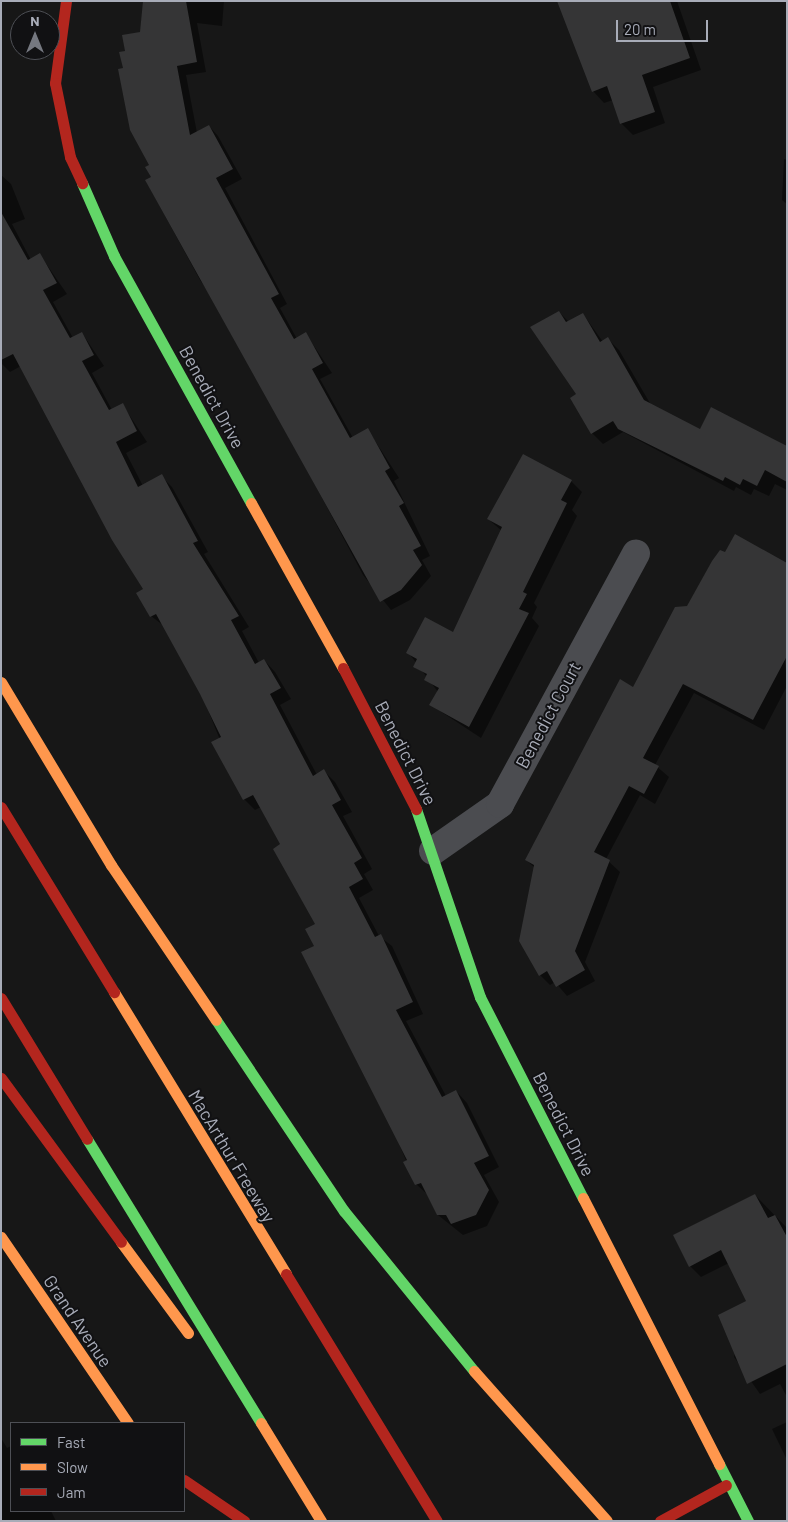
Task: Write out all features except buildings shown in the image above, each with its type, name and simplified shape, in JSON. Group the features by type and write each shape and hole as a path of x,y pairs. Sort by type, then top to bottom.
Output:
{"main road":[{"name":"Benedict Drive","path":"66,1 55,83 70,157 114,256 402,775 433,851 480,997 726,1485 748,1521"},
{"path":"1,682 101,849 344,1211 421,1311 607,1521"},
{"name":"MacArthur Freeway","path":"1,807 437,1521"},
{"path":"1,998 321,1521"},
{"path":"1,1078 304,1493"},
{"name":"Grand Avenue","path":"1,1237 127,1422"},
{"path":"185,1481 219,1507 244,1521"},
{"path":"660,1521 726,1485"}],"street":[{"name":"Benedict Court","path":"433,851 500,804 636,554"}],"traffic: fast":[{"path":"82,183 114,256 251,503"},
{"path":"416,809 480,997 583,1198"},
{"path":"216,1020 344,1211 474,1371"},
{"path":"87,1139 261,1423"},
{"path":"719,1464 748,1521"}],"traffic: slow":[{"path":"251,503 343,668"},
{"path":"1,682 111,865 216,1020"},
{"path":"114,992 286,1274"},
{"path":"583,1198 719,1464"},
{"path":"1,1237 127,1422"},
{"path":"121,1242 188,1333"},
{"path":"474,1371 607,1521"},
{"path":"261,1423 321,1521"}],"traffic: jam":[{"path":"66,1 55,83 70,157 82,183"},
{"path":"343,668 416,809"},
{"path":"1,807 114,992"},
{"path":"1,998 87,1139"},
{"path":"1,1078 121,1242"},
{"path":"286,1274 437,1521"},
{"path":"185,1481 244,1521"},
{"path":"660,1521 726,1485"}]}
